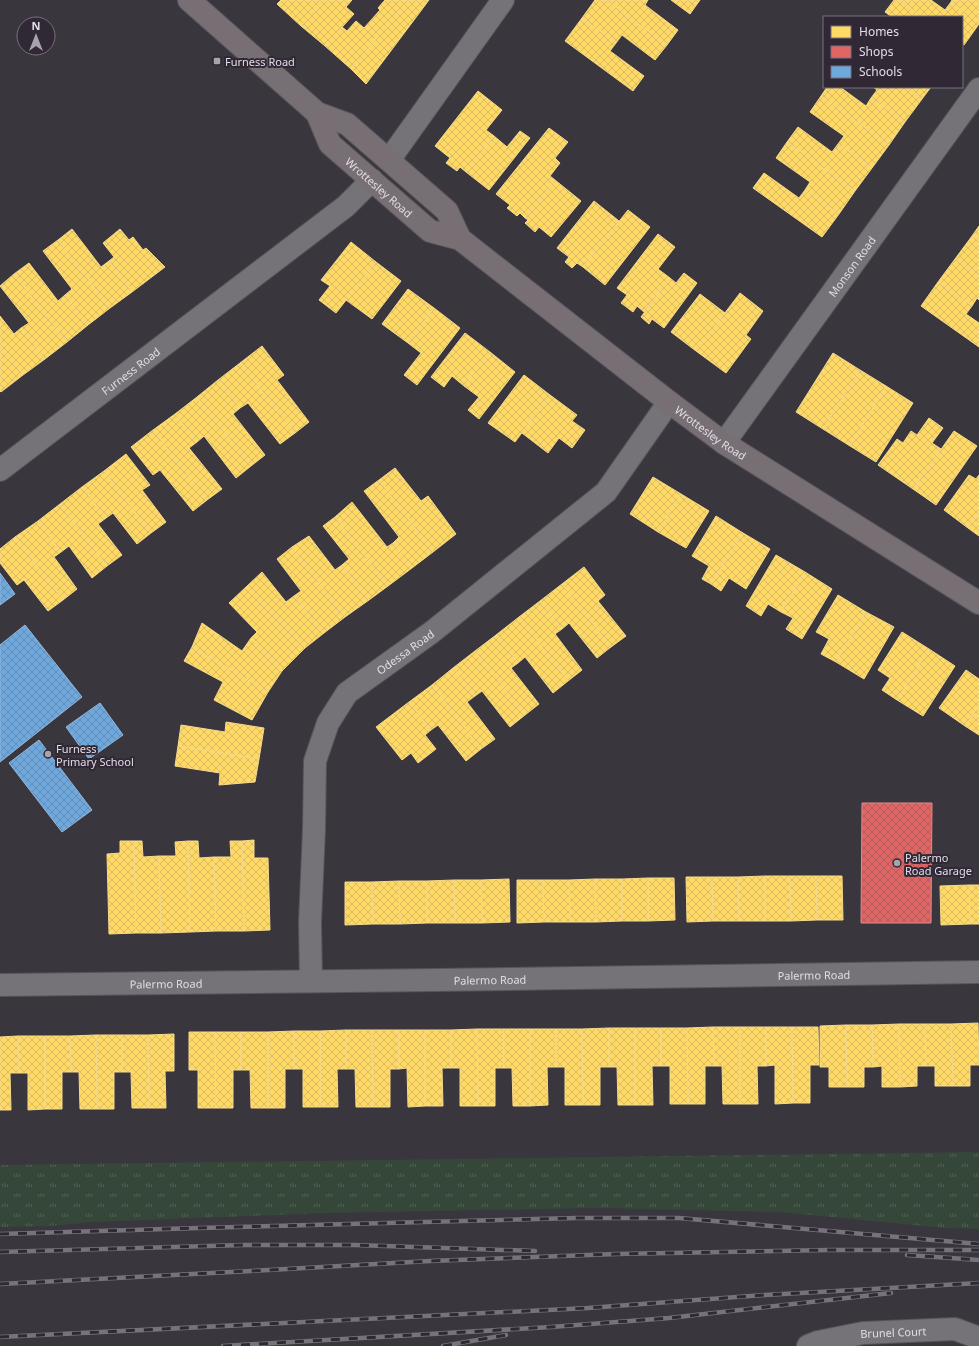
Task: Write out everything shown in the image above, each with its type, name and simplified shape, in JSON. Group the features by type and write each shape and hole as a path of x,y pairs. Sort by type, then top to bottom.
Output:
{"main road":[{"name":"Wrottesley Road","path":"189,0 317,113 347,124 447,211 460,239"},
{"name":"Wrottesley Road","path":"317,113 330,144 430,230 460,239 724,443 979,603"}],"street":[{"path":"388,160 503,0"},
{"name":"Monson Road","path":"724,443 979,89"},
{"name":"Furness Road","path":"0,470 346,206 372,180"},
{"name":"Odessa Road","path":"311,981 310,922 315,761 328,723 347,693 432,632 606,492 669,402"},
{"name":"Palermo Road","path":"0,985 979,972"},
{"name":"Brunel Court","path":"808,1346 818,1342 863,1333 955,1329 979,1338"}],"green space":[{"path":"979,1152 979,1229 945,1228 779,1212 597,1208 325,1213 0,1227 0,1165"}],"building: Homes":[{"path":"281,0 324,0 301,26 277,4"},
{"path":"324,0 352,0 346,7 354,14 325,46 301,26"},
{"path":"385,0 409,0 351,69 325,46 342,27 347,31 356,21 364,28 380,10 378,8"},
{"path":"409,0 429,0 366,84 351,69"},
{"path":"595,0 606,0 667,45 655,60 622,35 616,43 582,18"},
{"path":"606,0 648,0 645,5 678,30 667,45"},
{"path":"671,0 700,0 690,14"},
{"path":"894,0 899,0 922,16 891,16 885,12"},
{"path":"899,0 931,0 945,10 951,2 979,22 979,24 964,45 963,16 922,16"},
{"path":"952,0 979,0 979,22 951,2"},
{"path":"582,18 616,43 610,51 644,76 633,91 565,41"},
{"path":"826,88 841,88 866,106 871,98 905,122 889,145 821,96"},
{"path":"874,88 907,88 922,99 905,122 871,98 877,90"},
{"path":"907,88 930,88 922,99"},
{"path":"478,91 502,110 486,130 494,136 466,172 460,167 457,171 446,163 450,158 435,146"},
{"path":"821,96 889,145 872,168 838,144 844,136 810,112"},
{"path":"798,127 832,152 838,144 872,168 855,191 787,142"},
{"path":"549,128 568,142 555,158 560,163 550,176 555,180 525,218 520,213 517,216 507,208 510,205 496,194"},
{"path":"520,131 530,138 489,190 466,172 494,136 507,147"},
{"path":"787,142 855,191 839,214 805,190 810,182 776,158"},
{"path":"764,173 799,198 805,190 839,214 822,237 753,188"},
{"path":"555,180 581,201 551,237 539,227 535,232 525,223 528,220 525,218"},
{"path":"594,201 619,221 583,267 577,263 572,268 565,262 569,257 557,248"},
{"path":"628,210 650,227 605,285 583,267"},
{"path":"979,226 979,241 972,236"},
{"path":"72,229 101,267 109,261 132,292 110,308 58,240"},
{"path":"120,229 129,240 133,237 143,250 146,248 165,267 132,292 109,261 114,257 103,243"},
{"path":"658,234 675,247 658,269 670,278 644,312 637,306 633,312 621,303 627,295 617,288"},
{"path":"972,236 979,241 979,276 955,259"},
{"path":"58,240 110,308 88,325 65,295 72,289 43,251"},
{"path":"351,242 376,262 336,313 319,300 330,286 321,280"},
{"path":"955,259 979,276 979,300 977,298 972,306 938,282"},
{"path":"376,262 401,281 372,319 346,300"},
{"path":"29,263 58,301 65,295 88,325 67,342 14,274"},
{"path":"684,273 697,283 664,328 652,319 649,324 641,317 670,278 676,283"},
{"path":"14,274 67,342 45,359 21,328 29,323 0,286"},
{"path":"938,282 972,306 966,314 979,323 979,347 921,306"},
{"path":"408,289 434,308 408,343 382,324"},
{"path":"740,293 763,311 746,335 751,339 726,373 696,351"},
{"path":"700,294 725,313 696,351 671,332"},
{"path":"434,308 460,328 417,385 404,375 421,353 408,343"},
{"path":"0,316 14,334 21,328 45,359 23,375 0,346"},
{"path":"465,333 490,352 464,386 452,376 444,387 431,377"},
{"path":"0,346 23,375 1,392 0,391"},
{"path":"262,346 284,375 277,380 309,422 295,433 240,363"},
{"path":"490,352 515,372 479,419 468,410 479,397 464,386"},
{"path":"833,353 860,370 823,429 796,412"},
{"path":"240,363 295,433 280,444 248,403 240,408 218,380"},
{"path":"860,370 886,386 850,446 823,429"},
{"path":"524,375 550,395 515,442 488,423"},
{"path":"218,380 240,408 233,414 265,455 251,466 197,397"},
{"path":"886,386 913,403 876,462 850,446"},
{"path":"550,395 577,415 572,421 585,430 572,448 559,438 548,453 522,433"},
{"path":"197,397 251,466 236,478 204,436 197,442 175,414"},
{"path":"175,414 197,442 189,448 222,489 207,500 153,430"},
{"path":"929,418 943,428 932,443 941,449 913,489 878,465 897,439 903,443 911,431 917,435"},
{"path":"153,430 207,500 193,511 160,470 153,475 131,447"},
{"path":"954,431 977,446 936,505 913,489"},
{"path":"126,454 150,485 142,490 166,522 151,533 104,471"},
{"path":"395,468 421,501 428,496 456,534 433,552 379,480"},
{"path":"104,471 151,533 137,544 113,513 106,518 82,487"},
{"path":"969,475 976,479 979,475 979,512 968,528 944,510"},
{"path":"653,477 681,494 658,532 630,514"},
{"path":"379,480 433,552 412,568 393,543 399,537 364,491"},
{"path":"82,487 106,518 98,524 122,555 107,566 60,504"},
{"path":"681,494 709,511 686,548 658,532"},
{"path":"352,502 387,547 393,543 412,568 388,586 335,517"},
{"path":"60,504 107,566 92,578 69,546 61,552 38,521"},
{"path":"979,512 979,536 968,528"},
{"path":"716,516 743,533 711,584 702,579 709,566 692,556"},
{"path":"335,517 388,586 369,600 342,565 349,559 323,526"},
{"path":"38,521 61,552 54,557 77,589 63,600 15,537"},
{"path":"743,533 770,549 746,589 729,578 721,591 711,584"},
{"path":"309,536 335,570 342,565 369,600 345,617 292,547"},
{"path":"15,537 63,600 48,611 24,580 17,585 0,563 0,549"},
{"path":"292,547 345,617 324,633 294,596 301,591 277,559"},
{"path":"776,555 805,572 781,612 768,604 761,616 746,606"},
{"path":"584,567 605,595 598,601 626,636 611,647 562,584"},
{"path":"262,572 286,602 294,596 324,633 305,648 246,587"},
{"path":"805,572 832,589 802,639 786,629 793,618 781,612"},
{"path":"562,584 611,647 597,658 569,623 562,629 540,601"},
{"path":"246,587 305,648 282,671 251,638 257,632 229,603"},
{"path":"838,595 866,612 836,662 821,654 829,639 816,632"},
{"path":"540,601 562,629 555,634 582,670 568,681 519,617"},
{"path":"866,612 894,627 864,679 836,662"},
{"path":"519,617 568,681 553,693 525,657 518,663 496,635"},
{"path":"202,623 242,651 251,638 282,671 268,692 192,647"},
{"path":"902,632 929,649 897,700 882,690 890,678 878,670"},
{"path":"496,635 518,663 511,668 539,704 525,715 475,651"},
{"path":"192,647 268,692 252,720 214,700 223,682 184,661"},
{"path":"929,649 955,666 923,716 897,700"},
{"path":"475,651 525,715 510,727 482,691 475,696 453,668"},
{"path":"453,668 475,696 467,702 495,739 481,749 432,685"},
{"path":"966,670 979,679 979,706 965,726 939,708"},
{"path":"432,685 481,749 466,761 438,725 431,730 409,702"},
{"path":"409,702 431,730 425,735 436,749 418,763 411,753 402,760 376,727"},
{"path":"979,706 979,735 965,726"},
{"path":"226,722 264,728 259,759 178,746 181,725 225,732"},
{"path":"178,746 259,759 255,782 219,785 220,773 175,766"},
{"path":"254,840 254,858 268,858 270,930 244,931 242,841"},
{"path":"120,841 134,841 136,933 109,934 107,854 120,853"},
{"path":"134,841 142,841 143,857 159,856 161,933 136,933"},
{"path":"188,841 190,932 161,933 159,856 176,856 175,842"},
{"path":"188,841 198,841 199,858 214,857 216,931 190,932"},
{"path":"230,841 242,841 244,931 216,931 214,857 231,857"},
{"path":"765,876 790,876 791,921 765,921"},
{"path":"765,876 765,921 739,921 738,877"},
{"path":"790,876 816,876 817,920 791,921"},
{"path":"816,876 842,876 843,920 817,920"},
{"path":"686,877 712,877 713,921 687,922"},
{"path":"712,877 738,877 739,921 713,921"},
{"path":"648,878 674,878 675,920 648,921"},
{"path":"648,878 648,921 622,921 622,879"},
{"path":"509,879 510,922 482,923 481,880"},
{"path":"595,879 622,879 622,921 596,922"},
{"path":"595,879 596,922 570,922 569,880"},
{"path":"454,880 481,880 482,923 455,923"},
{"path":"454,880 455,923 427,923 427,881"},
{"path":"517,880 543,880 544,922 517,923"},
{"path":"543,880 569,880 570,922 544,922"},
{"path":"399,881 427,881 427,923 400,924"},
{"path":"399,881 400,924 373,924 372,882"},
{"path":"345,882 372,882 373,924 345,925"},
{"path":"969,885 979,885 979,924 970,924"},
{"path":"969,885 970,924 941,925 940,886"},
{"path":"978,1023 979,1065 970,1065 970,1086 953,1086 951,1024"},
{"path":"899,1024 925,1024 926,1066 917,1066 917,1086 900,1087"},
{"path":"899,1024 900,1087 882,1087 882,1066 873,1067 872,1025"},
{"path":"925,1024 951,1024 953,1086 935,1086 935,1066 926,1066"},
{"path":"846,1025 872,1025 873,1067 864,1067 864,1087 847,1087"},
{"path":"846,1025 847,1087 829,1087 829,1067 820,1067 820,1026"},
{"path":"713,1027 740,1027 740,1104 723,1104 722,1066 714,1066"},
{"path":"713,1027 714,1066 705,1066 705,1104 688,1104 687,1028"},
{"path":"740,1027 766,1027 766,1066 757,1066 758,1104 740,1104"},
{"path":"766,1027 792,1027 793,1103 775,1104 775,1065 766,1066"},
{"path":"792,1027 818,1027 819,1065 810,1065 810,1103 793,1103"},
{"path":"609,1028 635,1028 635,1105 618,1105 617,1067 609,1067"},
{"path":"609,1028 609,1067 600,1067 600,1105 583,1105 582,1029"},
{"path":"635,1028 661,1028 661,1066 652,1066 653,1105 635,1105"},
{"path":"661,1028 687,1028 688,1104 670,1104 670,1066 661,1066"},
{"path":"477,1029 504,1029 504,1068 495,1068 495,1106 478,1106"},
{"path":"477,1029 478,1106 460,1106 460,1068 451,1068 451,1030"},
{"path":"504,1029 530,1029 530,1106 513,1106 512,1068 504,1068"},
{"path":"530,1029 556,1029 556,1067 547,1067 548,1105 530,1106"},
{"path":"556,1029 582,1029 583,1105 565,1105 565,1067 556,1067"},
{"path":"346,1030 372,1030 373,1107 356,1107 355,1069 346,1069"},
{"path":"346,1030 346,1069 337,1069 338,1107 320,1107 320,1031"},
{"path":"372,1030 399,1030 399,1069 390,1069 390,1107 373,1107"},
{"path":"399,1030 425,1030 425,1106 408,1107 407,1068 399,1069"},
{"path":"425,1030 451,1030 451,1068 442,1068 443,1106 425,1106"},
{"path":"294,1031 320,1031 320,1107 303,1107 303,1069 294,1069"},
{"path":"294,1031 294,1069 285,1069 285,1108 268,1108 268,1032"},
{"path":"189,1032 215,1032 216,1108 198,1108 198,1070 189,1070"},
{"path":"215,1032 241,1032 241,1070 233,1070 233,1108 216,1108"},
{"path":"241,1032 268,1032 268,1108 251,1108 250,1070 241,1070"},
{"path":"174,1034 174,1071 165,1071 166,1108 149,1108 148,1035"},
{"path":"96,1035 122,1035 122,1072 114,1072 114,1109 97,1109"},
{"path":"96,1035 97,1109 80,1109 79,1072 71,1072 70,1036"},
{"path":"122,1035 148,1035 149,1108 132,1108 131,1072 122,1072"},
{"path":"18,1036 45,1036 45,1109 28,1110 28,1073 19,1073"},
{"path":"18,1036 19,1073 10,1073 11,1110 0,1110 0,1037"},
{"path":"45,1036 70,1036 71,1072 62,1072 62,1109 45,1109"}],"building: Shops":[{"name":"Palermo Road Garage","path":"862,803 932,803 931,923 861,923"}],"building: Schools":[{"path":"0,573 15,594 0,605"},
{"path":"25,625 82,697 0,762 0,645"},
{"path":"100,703 123,735 89,759 66,727"},
{"path":"39,740 92,810 62,832 9,763"}],"railway":[{"path":"0,1234 576,1218 679,1218 979,1244"},
{"path":"0,1252 243,1245 355,1245 535,1251"},
{"path":"0,1284 430,1261 616,1254 829,1250 979,1250"},
{"path":"907,1255 979,1260"},
{"path":"0,1337 588,1308 765,1295 979,1283"},
{"path":"223,1346 551,1327 669,1318 891,1293"},
{"path":"443,1346 506,1335"}],"place":[{"name":"Furness Road","path":"217,61"},
{"name":"Furness Primary School","path":"48,754"},
{"name":"Palermo Road Garage","path":"897,863"}]}
